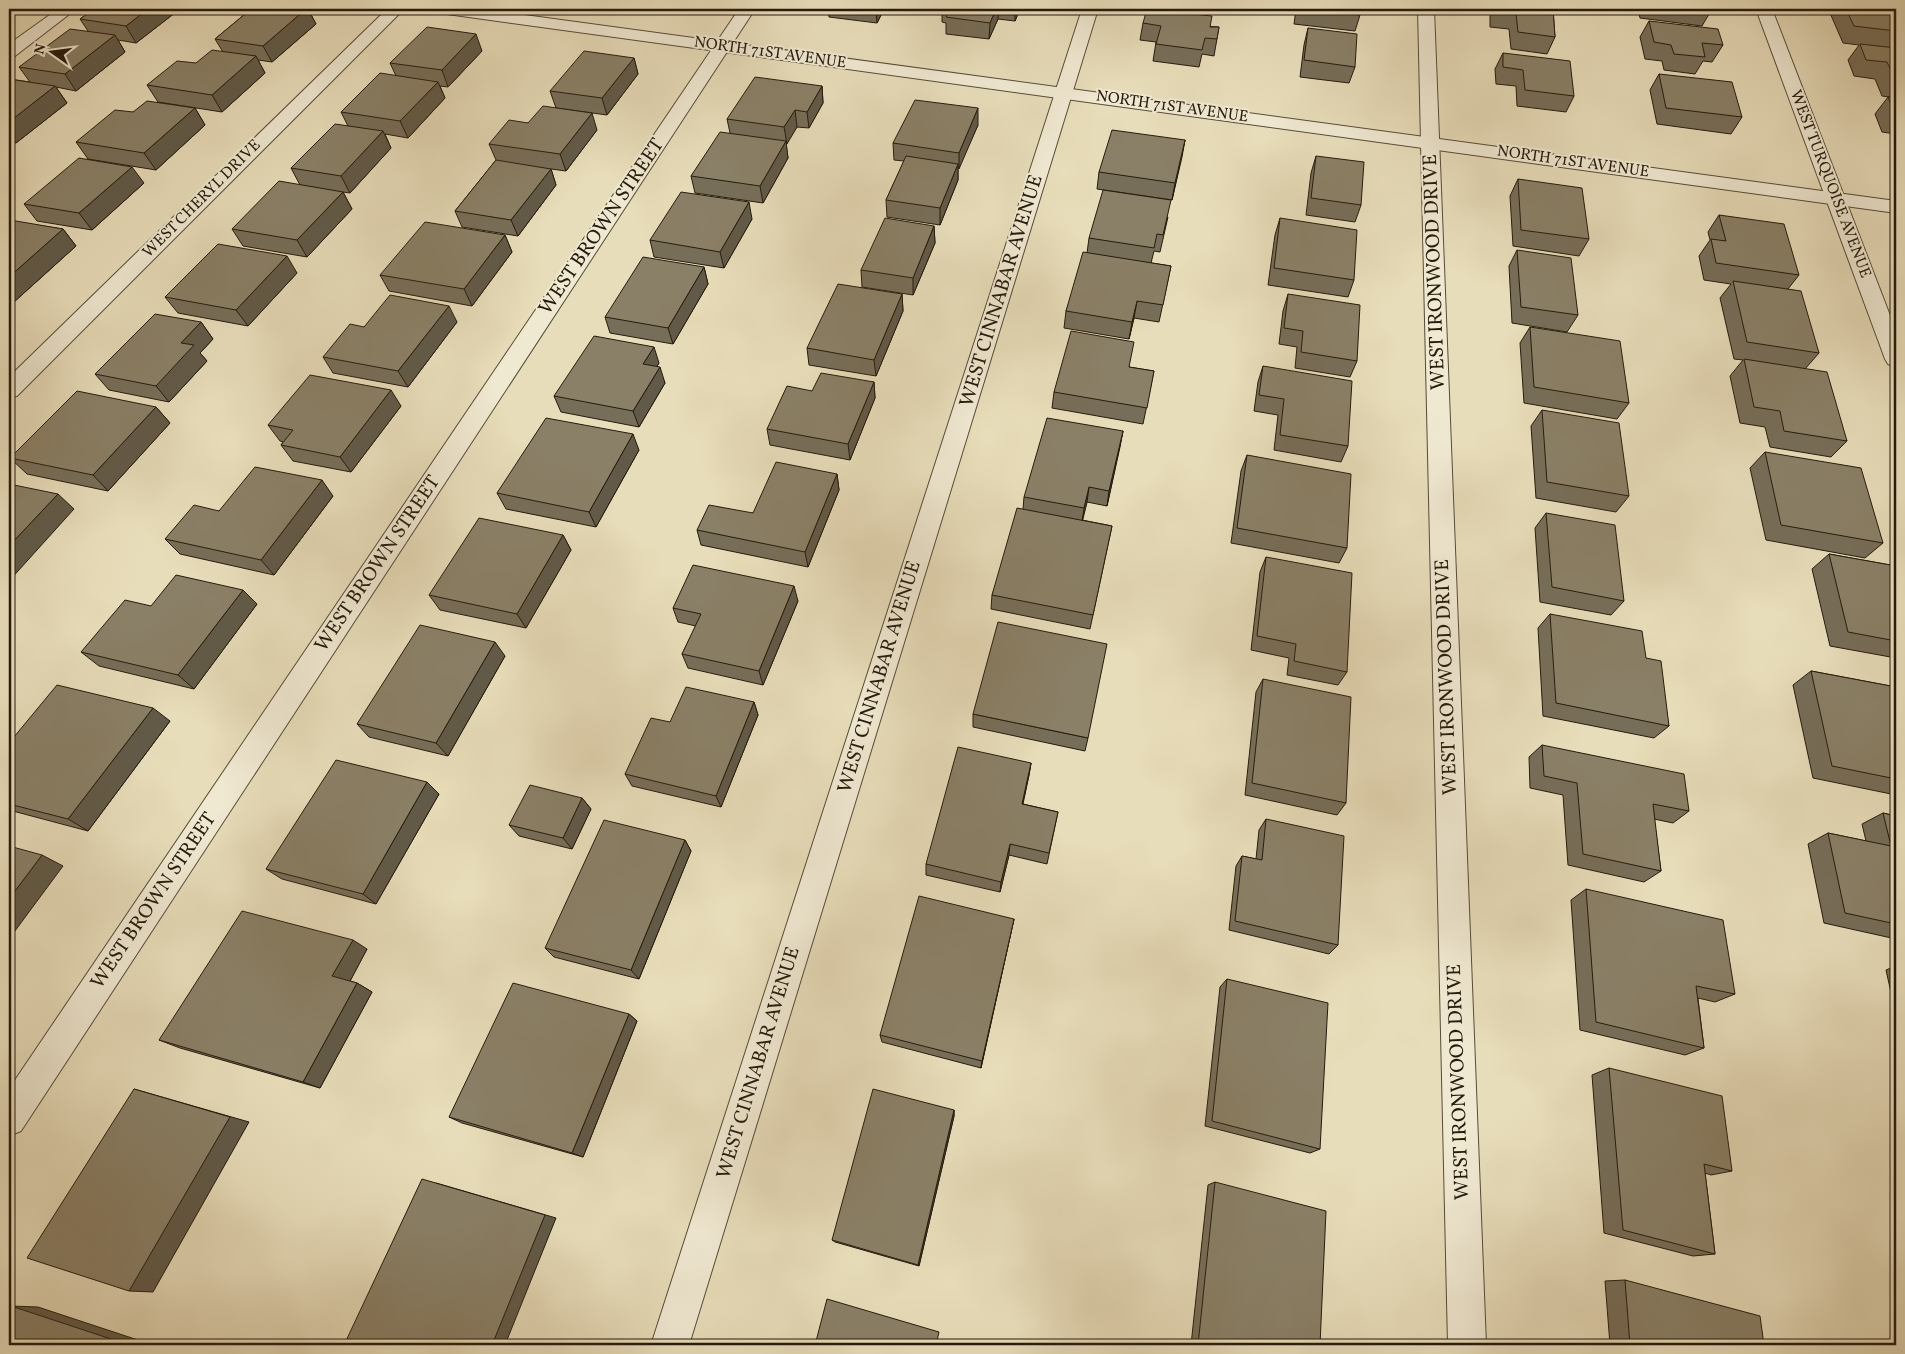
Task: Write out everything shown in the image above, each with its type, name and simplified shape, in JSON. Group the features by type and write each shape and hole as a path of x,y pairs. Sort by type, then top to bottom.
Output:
{"street":[{"path":"9,52 68,9"},
{"name":"WEST CHERYL DRIVE","path":"9,390 396,9"},
{"name":"NORTH 71ST AVENUE","path":"447,9 1896,207"},
{"name":"WEST BROWN STREET","path":"9,1119 747,9"},
{"name":"WEST CINNABAR AVENUE","path":"670,1345 1090,9"},
{"name":"WEST IRONWOOD DRIVE","path":"1426,9 1467,1345"},
{"name":"WEST TURQUOISE AVENUE","path":"1764,9 1896,359"}],"building":[{"path":"94,9 148,9 126,26 80,19"},
{"path":"251,9 306,9 263,46 215,39"},
{"path":"950,9 996,9 990,23 946,17"},
{"path":"1147,9 1212,16 1210,27 1219,27 1217,39 1205,38 1202,50 1156,44 1161,26 1143,23"},
{"path":"1309,9 1360,9 1360,15"},
{"path":"1496,9 1553,9 1555,37 1518,32 1516,13"},
{"path":"1846,9 1896,9 1896,31 1854,26"},
{"path":"1649,21 1718,29 1723,45 1702,43 1705,57 1674,54 1671,45 1654,42"},
{"path":"427,27 476,34 442,70 390,63"},
{"path":"1308,28 1357,34 1355,67 1304,60"},
{"path":"70,29 115,35 65,74 19,67"},
{"path":"1860,44 1896,48 1896,79 1887,62 1866,60"},
{"path":"212,50 256,56 212,95 147,85 177,61 196,63"},
{"path":"584,51 634,58 602,98 550,91"},
{"path":"1503,53 1570,61 1574,96 1525,90 1523,70 1503,67"},
{"path":"380,73 438,82 400,121 341,112"},
{"path":"1659,74 1732,82 1742,117 1666,108"},
{"path":"755,77 822,86 807,112 795,110 784,127 727,119"},
{"path":"9,79 55,86 9,122"},
{"path":"1888,97 1896,98 1896,115 1895,115"},
{"path":"915,100 978,108 959,153 893,143"},
{"path":"147,101 195,108 144,153 76,142 115,110 133,112"},
{"path":"543,106 592,113 560,154 489,144 509,120 528,123"},
{"path":"335,124 383,131 341,176 291,168"},
{"path":"1112,130 1185,140 1175,183 1099,172"},
{"path":"720,132 786,141 760,186 691,176"},
{"path":"906,156 958,164 940,208 886,200"},
{"path":"1316,156 1364,162 1361,205 1311,198"},
{"path":"79,158 132,167 79,213 24,204"},
{"path":"496,160 551,169 511,220 455,211"},
{"path":"1518,179 1582,188 1589,239 1521,230"},
{"path":"279,181 343,192 297,240 232,229"},
{"path":"1103,190 1171,200 1163,235 1157,234 1154,248 1089,238"},
{"path":"681,192 749,202 720,252 650,240"},
{"path":"1719,215 1784,224 1799,275 1716,263 1711,239 1726,241"},
{"path":"885,218 934,226 913,278 861,270"},
{"path":"1280,218 1357,230 1354,280 1274,268"},
{"path":"9,221 63,229 9,277"},
{"path":"425,222 505,235 464,289 380,275"},
{"path":"218,244 287,256 236,310 165,297"},
{"path":"1517,250 1571,258 1578,315 1521,307"},
{"path":"1083,252 1171,266 1163,305 1137,301 1132,322 1066,311"},
{"path":"643,257 704,267 668,328 605,317"},
{"path":"1733,281 1801,291 1819,353 1747,342"},
{"path":"838,284 902,294 874,360 807,348"},
{"path":"1288,294 1360,305 1357,361 1301,352 1303,331 1284,328"},
{"path":"390,295 449,306 398,371 323,357 350,324 364,327"},
{"path":"155,314 201,322 181,343 194,345 156,386 95,374"},
{"path":"1530,327 1620,341 1629,403 1534,387"},
{"path":"1071,331 1134,342 1129,367 1154,371 1147,408 1054,392"},
{"path":"594,336 654,347 643,364 660,367 633,411 554,396"},
{"path":"1744,359 1827,372 1847,441 1784,431 1780,411 1754,407"},
{"path":"1263,366 1352,381 1348,446 1280,435 1284,399 1259,395"},
{"path":"821,373 874,382 848,444 767,429 787,386 812,391"},
{"path":"310,375 391,390 340,457 281,445 293,430 268,425"},
{"path":"77,391 156,407 93,475 10,458"},
{"path":"1542,410 1619,423 1629,496 1547,482"},
{"path":"546,418 633,434 589,512 497,493"},
{"path":"1047,418 1123,431 1109,491 1089,487 1084,508 1024,497"},
{"path":"1765,452 1861,468 1883,543 1781,525"},
{"path":"1247,455 1351,474 1347,548 1237,528"},
{"path":"776,462 837,474 805,552 697,530 709,505 753,513"},
{"path":"255,467 322,480 261,560 165,539 194,505 219,511"},
{"path":"9,484 58,494 9,546"},
{"path":"1017,508 1112,526 1093,615 992,595"},
{"path":"1546,513 1615,525 1624,601 1552,587"},
{"path":"479,518 563,535 517,614 429,595"},
{"path":"1829,554 1896,566 1896,641 1848,632"},
{"path":"1266,557 1352,573 1347,672 1294,661 1296,644 1257,636"},
{"path":"693,565 794,586 759,671 682,654 701,614 673,608"},
{"path":"176,575 243,590 178,675 81,652 125,600 151,606"},
{"path":"1550,614 1642,631 1646,658 1661,661 1669,726 1556,703"},
{"path":"998,622 1107,644 1088,738 973,714"},
{"path":"420,625 495,642 436,743 357,724"},
{"path":"1811,671 1896,687 1896,779 1832,766"},
{"path":"1263,679 1351,697 1346,803 1252,783"},
{"path":"57,685 153,708 68,819 9,804 9,743"},
{"path":"686,687 754,702 716,796 625,774 651,718 670,722"},
{"path":"1542,745 1684,774 1689,811 1653,804 1661,871 1583,854 1577,783 1544,776"},
{"path":"958,747 1031,763 1022,804 1058,812 1049,853 1010,844 1001,882 926,864"},
{"path":"336,760 427,782 363,894 266,869"},
{"path":"530,785 582,798 563,838 509,825"},
{"path":"1883,813 1896,816 1896,924 1845,913 1828,833 1891,846"},
{"path":"1266,819 1344,836 1338,945 1235,921 1242,856 1262,860"},
{"path":"604,820 685,840 631,970 545,948"},
{"path":"9,846 42,855 9,899"},
{"path":"1586,889 1723,920 1735,994 1696,986 1704,1048 1596,1022"},
{"path":"919,896 1014,919 982,1061 880,1035"},
{"path":"242,911 353,940 332,976 357,983 303,1082 159,1040"},
{"path":"1227,979 1328,1003 1320,1149 1212,1121"},
{"path":"513,983 629,1014 572,1153 449,1117"},
{"path":"1609,1068 1722,1096 1732,1171 1704,1164 1715,1254 1623,1230"},
{"path":"134,1089 230,1117 129,1291 27,1258"},
{"path":"873,1089 954,1110 918,1265 832,1240"},
{"path":"422,1179 545,1215 492,1345 344,1345"},
{"path":"1215,1182 1326,1211 1320,1345 1198,1345"},
{"path":"1625,1280 1760,1316 1764,1345 1630,1345"},
{"path":"827,1299 939,1332 936,1345 815,1345"},
{"path":"11,1306 114,1340 111,1345 9,1345 9,1310"}]}
